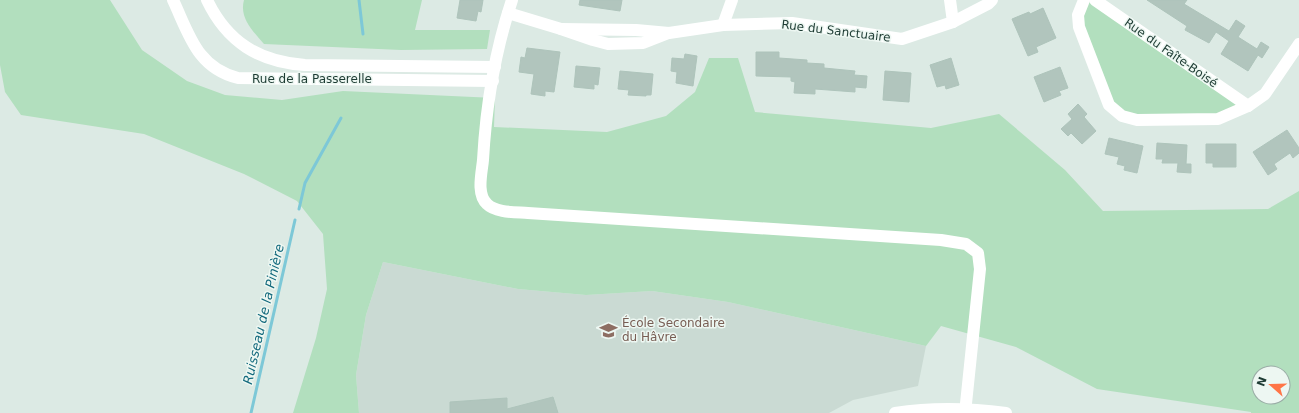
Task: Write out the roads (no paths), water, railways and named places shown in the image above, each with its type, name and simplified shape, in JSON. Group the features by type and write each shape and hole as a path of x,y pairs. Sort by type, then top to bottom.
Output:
{"street":[{"name":"Rue de la Passerelle","path":"173,0 197,50 203,58 218,70 238,78 492,81"},
{"name":"Rue de la Passerelle","path":"206,0 219,23 236,40 259,54 283,62 305,65 495,67"},
{"path":"512,0 495,67 485,124 481,196 487,204 495,209 528,213 941,240 966,244 978,253 980,269 965,411"},
{"path":"723,25 732,0"},
{"path":"950,0 953,22"},
{"name":"Rue du Sanctuaire","path":"508,13 561,28 636,30 669,33 723,25 792,23 902,39 953,22 988,4 992,0"},
{"path":"1084,0 1078,15 1079,27 1109,105 1122,116 1137,120 1218,119 1248,106 1265,94 1299,44"},
{"name":"Rue du Faîte-Boisé","path":"1095,0 1248,106"},
{"path":"895,413 913,410 1006,413"}],"waterway":[{"name":"Ruisseau de la Pinière","path":"359,0 363,34"},
{"name":"Ruisseau de la Pinière","path":"299,209 305,183 341,118"},
{"name":"Ruisseau de la Pinière","path":"251,413 295,220"}],"place":[{"name":"École Secondaire du Hâvre","path":"609,330"}]}
